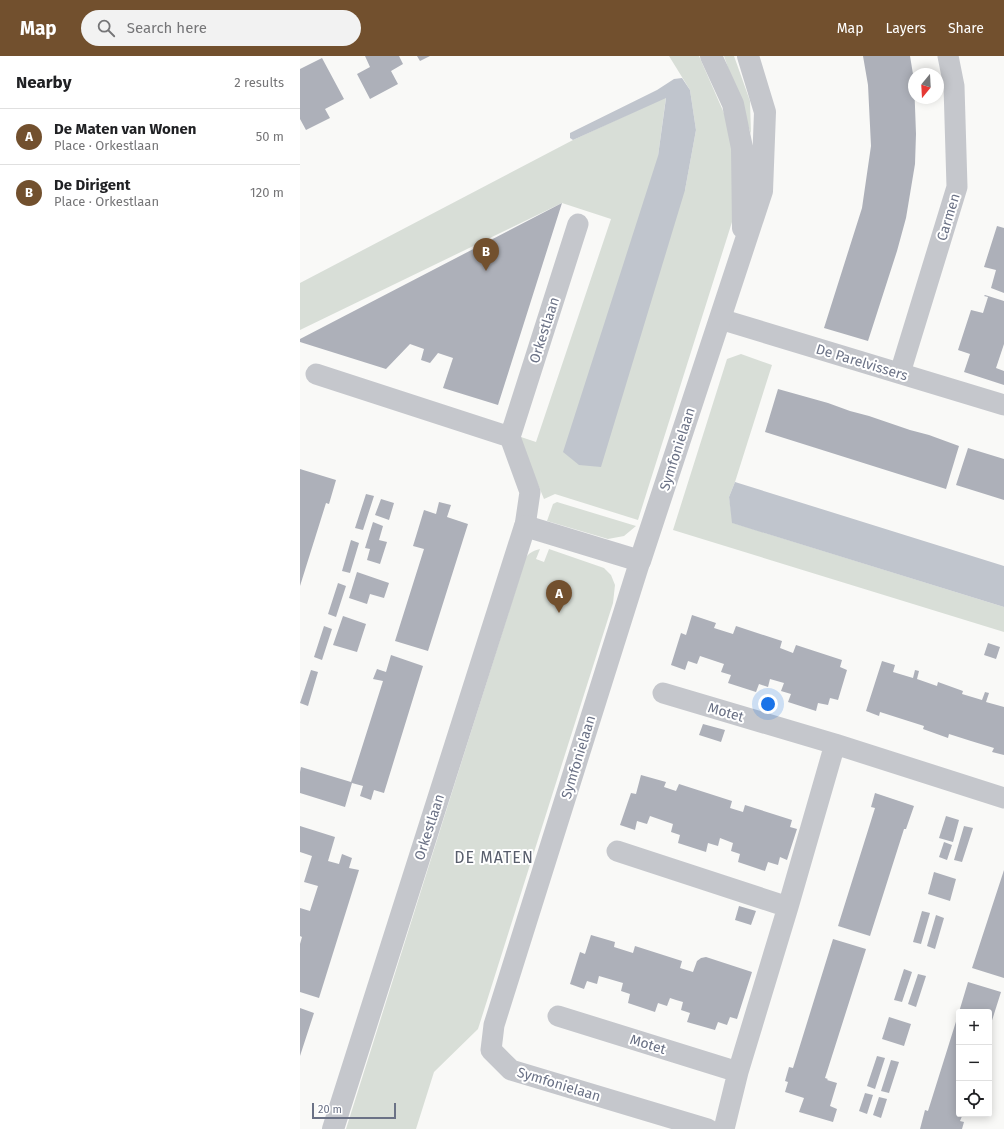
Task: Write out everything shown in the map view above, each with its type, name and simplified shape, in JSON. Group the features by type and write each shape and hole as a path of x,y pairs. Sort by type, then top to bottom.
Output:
{"street":[{"name":"Symfonielaan","path":"711,56 733,104 742,148 743,244"},
{"name":"Symfonielaan","path":"708,1129 511,1070 491,1050 494,1025 640,561 720,319 743,244 762,191 765,112 748,56"},
{"name":"Carmen","path":"900,373 957,187 954,86 948,56"},
{"name":"Orkestlaan","path":"333,1129 525,526 530,492 510,437 578,224"},
{"name":"De Parelvissers","path":"720,319 1004,405"},
{"path":"316,374 510,437"},
{"path":"525,526 640,561"},
{"name":"Motet","path":"663,693 835,744 1004,798"},
{"path":"724,1129 738,1072 835,744"},
{"path":"617,851 788,907"},
{"name":"Motet","path":"558,1016 738,1072"}],"shaded area":[{"path":"669,56 699,56 727,120 735,162 732,222 638,520 555,494 544,499 518,436 536,442 611,219 562,203 300,330 300,283 573,140 666,97 658,156 685,190 696,130 690,90"},
{"path":"724,56 734,56 750,101 751,134"},
{"path":"682,78 690,90 696,130 685,190 601,467 579,465 563,452 658,156 666,98 573,140 570,138 570,133 657,90 674,79"},
{"path":"741,354 772,365 729,497 733,523 1004,607 1004,632 673,530 727,359"},
{"path":"735,482 1004,566 1004,607 732,523 729,497"},
{"path":"557,502 636,526 624,536 608,539 547,521 553,504"},
{"path":"540,549 536,559 544,562 549,549 604,568 611,575 615,585 613,603 478,1029 434,1072 416,1129 346,1129 523,564 526,557 531,552"}],"building":[{"path":"365,56 399,56 403,64 391,71 398,84 370,99 357,74 370,67"},
{"path":"417,56 430,56 420,61"},
{"path":"863,56 910,56 912,68 908,68 908,104 915,104 915,164 906,218 868,341 824,328 862,208 871,146 868,85"},
{"path":"322,58 344,99 325,109 330,118 306,130 300,119 300,69"},
{"path":"562,203 498,405 443,388 453,358 438,353 430,363 421,360 424,349 410,344 386,369 300,342 300,339"},
{"path":"997,226 1004,228 1004,293 991,288 996,270 984,267"},
{"path":"985,295 1004,301 1004,344 996,368 1004,371 1004,385 964,372 970,354 958,350 971,310 983,313 988,297 984,296"},
{"path":"778,389 828,403 959,446 946,489 765,432"},
{"path":"968,448 1004,459 1004,500 956,485"},
{"path":"300,469 336,480 329,504 326,503 300,586"},
{"path":"366,494 374,496 363,530 355,528"},
{"path":"381,499 394,503 389,520 375,515"},
{"path":"439,502 451,505 447,517 468,524 428,651 395,641 424,549 413,546 424,510 436,514"},
{"path":"373,522 383,526 379,540 387,542 380,564 367,560 370,549 365,548"},
{"path":"351,540 359,543 350,573 342,571"},
{"path":"357,572 389,583 384,598 370,594 367,604 349,598"},
{"path":"338,583 346,586 336,617 328,614"},
{"path":"692,615 716,623 714,628 733,634 736,626 782,641 780,648 793,653 796,645 842,660 840,667 847,670 838,700 830,698 828,705 818,703 816,711 788,702 791,694 781,691 784,683 770,679 768,687 759,684 756,692 728,683 731,675 721,672 724,664 700,656 697,664 688,661 685,670 671,665 681,633 686,635"},
{"path":"343,616 366,624 357,652 333,645"},
{"path":"324,626 332,629 322,660 314,657"},
{"path":"988,643 1000,647 996,659 984,655"},
{"path":"391,655 423,666 384,793 374,790 371,800 360,796 363,786 352,783 345,807 300,793 301,767 351,782 383,681 373,679 377,669 386,672"},
{"path":"882,661 895,665 893,672 913,678 915,670 919,671 917,679 937,686 938,682 963,691 962,694 982,700 985,692 989,693 986,702 1004,707 1004,755 992,752 994,748 949,734 948,738 923,729 924,726 880,712 879,716 866,711"},
{"path":"311,670 318,672 308,706 300,703"},
{"path":"703,724 725,730 721,742 699,735"},
{"path":"641,775 666,782 664,787 676,791 679,784 732,801 730,808 743,812 745,805 792,820 790,827 797,829 787,860 780,857 778,865 768,862 765,871 738,862 740,854 731,851 733,843 720,838 718,846 708,843 706,852 678,843 680,835 671,832 673,824 650,816 647,824 637,821 635,830 620,825 631,793 636,794"},
{"path":"875,793 914,806 906,829 904,829 870,936 838,926 875,808 871,807"},
{"path":"946,816 959,820 953,842 939,838"},
{"path":"300,826 335,837 328,861 339,864 342,854 352,858 349,868 359,870 319,998 300,992 300,944 302,937 300,936 300,908 310,911 318,886 304,882 312,856 300,852"},
{"path":"964,826 973,828 962,862 954,860"},
{"path":"944,842 952,845 947,860 939,857"},
{"path":"1004,870 1004,978 972,968"},
{"path":"934,872 956,879 950,901 928,894"},
{"path":"739,906 756,911 751,925 735,920"},
{"path":"922,911 930,913 921,944 913,942"},
{"path":"936,915 944,918 935,949 927,946"},
{"path":"591,935 615,942 614,947 633,953 635,946 682,961 680,968 693,972 697,961 706,957 752,972 737,1019 730,1017 727,1025 718,1022 715,1030 687,1022 690,1013 681,1010 683,1002 670,998 667,1006 658,1003 655,1012 628,1003 630,994 621,991 623,983 599,976 597,984 587,981 584,989 570,984 580,952 585,954"},
{"path":"833,939 866,949 825,1078 837,1083 830,1106 837,1109 833,1122 799,1112 804,1098 785,1092 788,1082 785,1081 789,1067 793,1068"},
{"path":"904,969 912,972 902,1002 894,1000"},
{"path":"918,974 926,976 916,1007 908,1004"},
{"path":"968,982 1001,992 992,1020 992,1009 960,1009"},
{"path":"300,1008 314,1013 300,1056"},
{"path":"889,1017 911,1024 904,1046 882,1039"},
{"path":"956,1022 956,1117 962,1117 960,1121 964,1122 962,1129 920,1129 925,1110 928,1111"},
{"path":"877,1056 885,1058 875,1089 867,1086"},
{"path":"891,1060 899,1062 889,1093 881,1091"},
{"path":"865,1093 873,1095 867,1114 859,1111"},
{"path":"879,1097 887,1099 881,1118 873,1115"}],"place":[{"name":"De Dirigent","path":"486,271"},
{"name":"De Maten van Wonen","path":"559,613"}],"district":[{"name":"DE MATEN","path":"494,857"}]}
